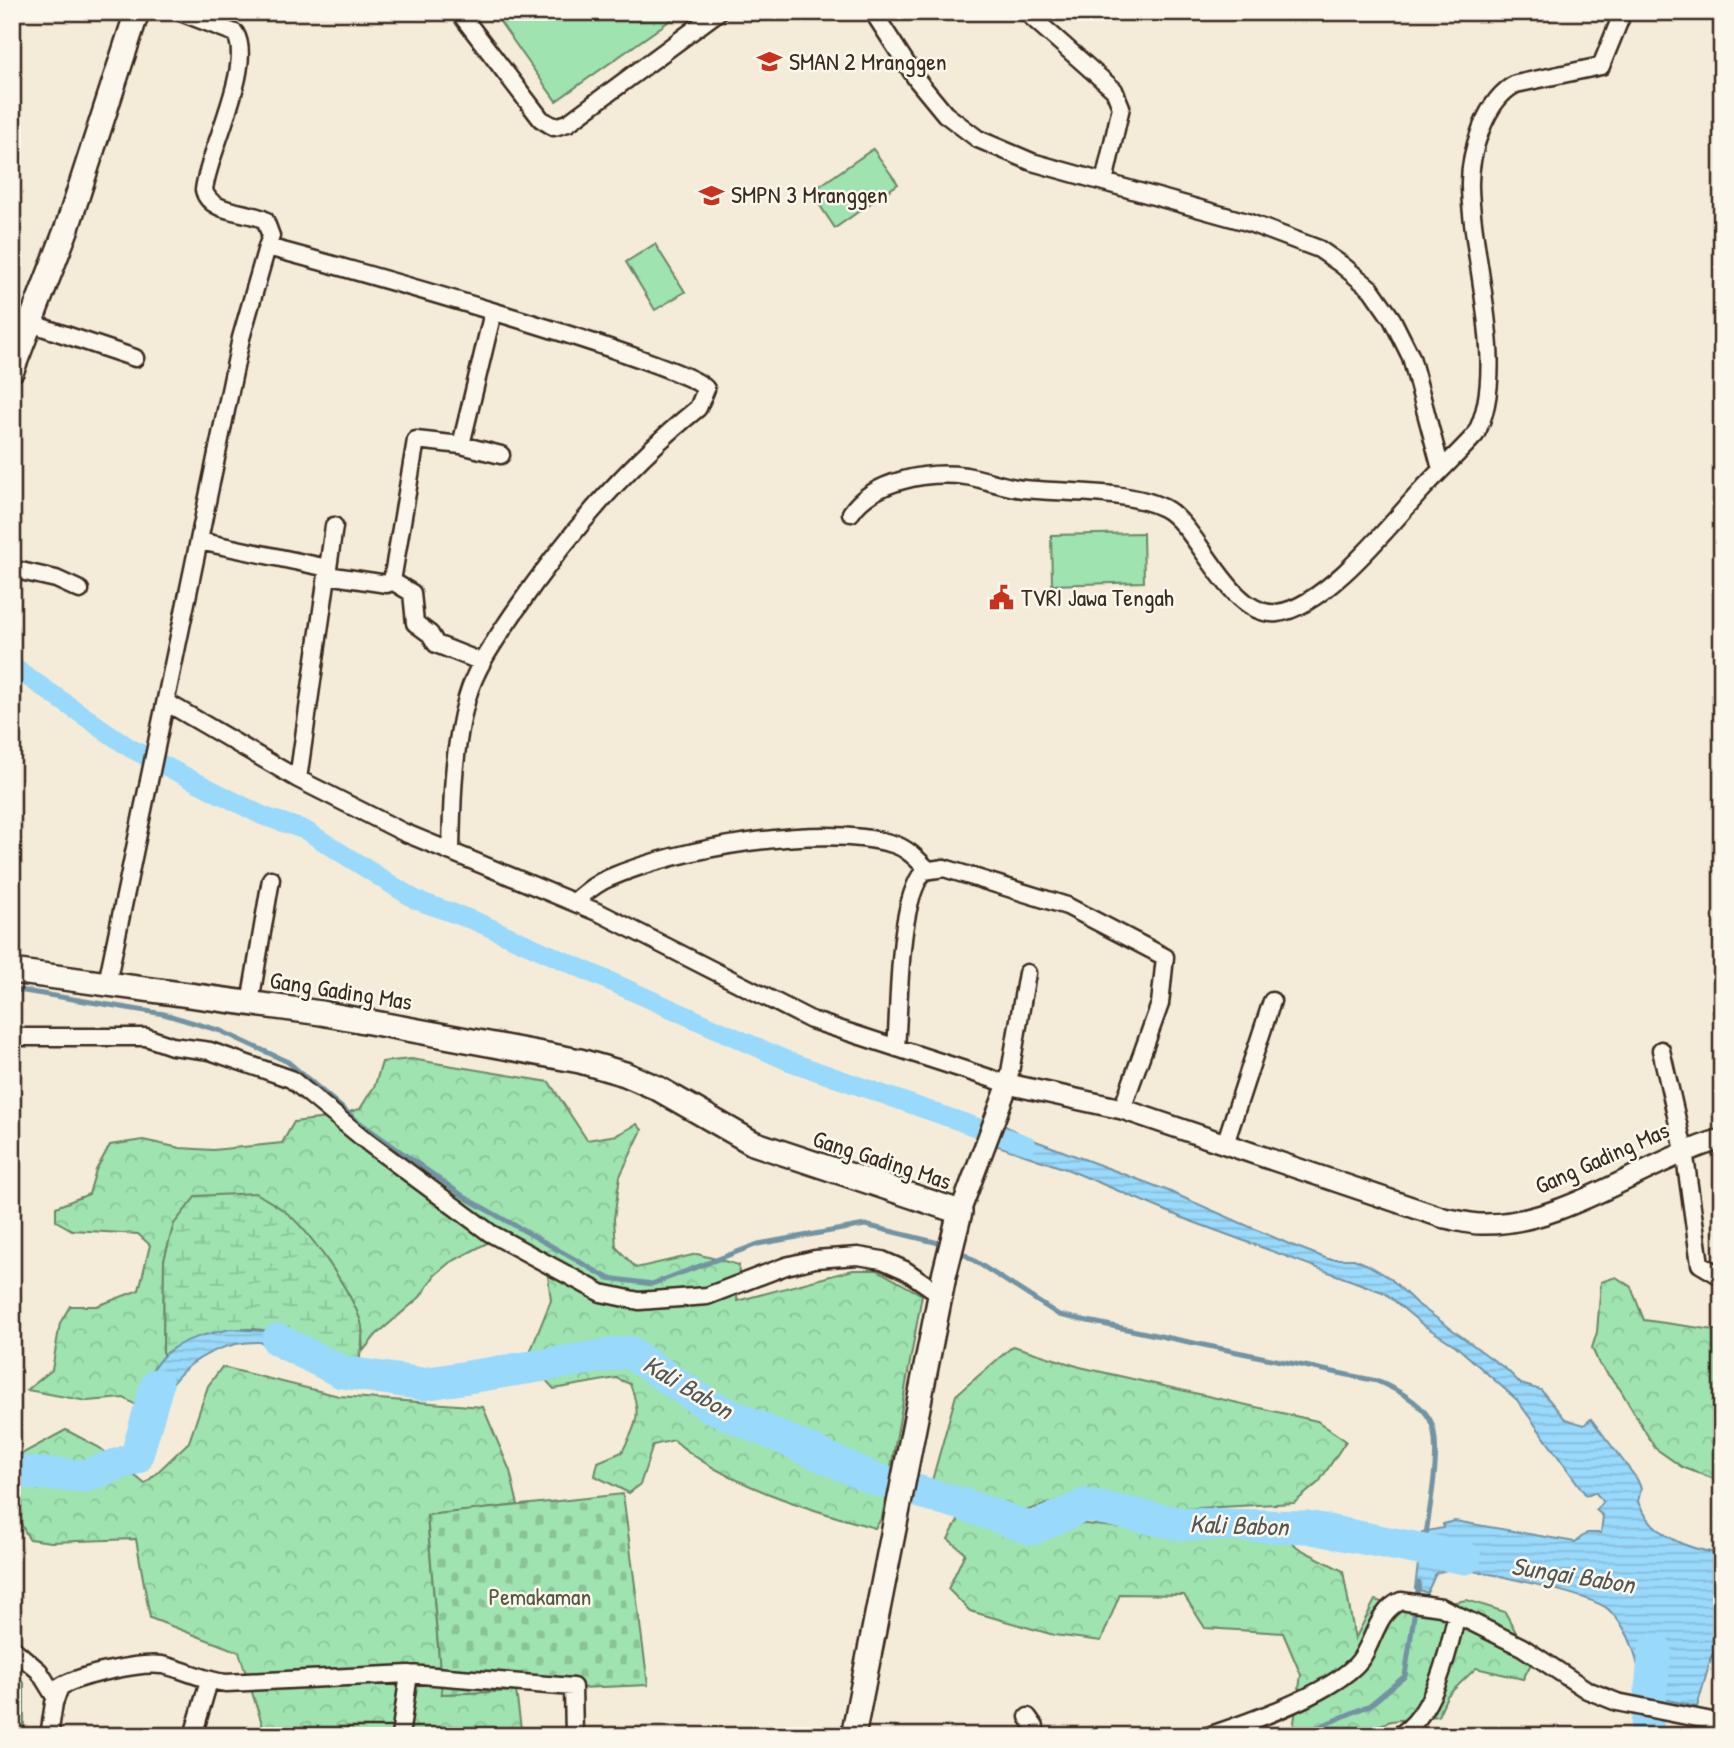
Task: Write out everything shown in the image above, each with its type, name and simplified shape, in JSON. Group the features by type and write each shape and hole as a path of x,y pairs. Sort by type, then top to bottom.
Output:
{"main road":[{"path":"77,180 122,12"},
{"path":"12,370 20,325 77,180 137,12"},
{"name":"Gang Gading Mas","path":"12,971 250,1003 521,1049 625,1073 752,1143 963,1204"},
{"path":"853,1736 942,1285 963,1204"}],"street":[{"path":"107,983 241,338 271,236 265,220 216,206 206,198 204,190 238,72 240,48 238,37 229,30 180,12"},
{"path":"459,12 541,119 554,127 568,123 718,12"},
{"path":"873,12 917,80 945,114 978,139 1032,162 1247,222 1318,249 1352,273 1370,289 1392,318 1411,357 1441,470"},
{"path":"1026,12 1114,90 1119,98 1121,107 1104,183"},
{"path":"851,513 874,490 936,476 964,476 1005,487 1115,496 1164,508 1178,519 1216,572 1237,594 1258,609 1278,613 1307,601 1348,570 1475,435 1485,418 1489,386 1487,338 1469,185 1481,130 1490,109 1506,89 1601,66 1623,12"},
{"path":"267,247 628,354 694,378 706,389 698,408 606,492 533,584 482,662 467,699 453,770 451,852"},
{"path":"461,445 493,312"},
{"path":"20,325 135,358"},
{"path":"392,581 414,442 419,438 501,455"},
{"path":"298,779 334,526"},
{"path":"199,541 328,572 387,584 392,581"},
{"path":"12,569 47,577 80,590"},
{"path":"392,581 412,593 415,623 430,634 436,644 482,662"},
{"path":"166,702 298,779 404,832 574,902 811,1020 1008,1084 1027,974"},
{"path":"574,902 598,884 630,870 716,848 791,838 842,837 895,845 910,853 927,869"},
{"path":"896,1048 904,937 911,894 919,877 927,869 944,867 1067,906 1165,957 1160,1004 1122,1109"},
{"path":"250,1003 271,879"},
{"path":"1225,1144 1272,1000"},
{"path":"12,1037 146,1037 172,1046 210,1051 291,1079 370,1144 490,1233 601,1293 639,1301 707,1296 786,1266 815,1259 859,1255 882,1260 942,1285"},
{"path":"1661,1050 1684,1150 1700,1264 1722,1278"},
{"name":"Gang Gading Mas","path":"963,1204 1008,1084 1122,1109 1444,1218 1480,1224 1529,1218 1556,1210 1684,1150 1722,1139"},
{"path":"1208,1736 1322,1690 1358,1664 1380,1620 1392,1605 1407,1602 1430,1604 1522,1647 1587,1690 1617,1702 1722,1723"},
{"path":"1398,1736 1421,1718 1440,1672 1456,1617"},
{"path":"12,1648 38,1671 55,1697"},
{"path":"49,1736 55,1697 60,1687 72,1682 158,1665 209,1681 263,1682 409,1674 573,1687 574,1736"},
{"path":"400,1736 409,1674"},
{"path":"193,1736 209,1681"},
{"path":"1028,1717 1035,1727 1035,1736"}],"green space":[{"path":"493,12 682,12 556,101"},
{"path":"873,149 898,184 835,228 811,192"},
{"path":"655,244 685,292 655,310 626,262"},
{"path":"1143,533 1144,582 1052,585 1051,535"},
{"path":"411,1059 549,1082 587,1140 617,1135 637,1124 642,1130 620,1176 614,1219 616,1247 636,1268 697,1254 739,1265 737,1301 853,1270 877,1270 922,1295 882,1518 875,1528 769,1494 717,1470 674,1440 653,1445 640,1485 629,1493 595,1476 598,1462 622,1452 634,1426 637,1411 630,1384 616,1378 554,1389 542,1376 531,1350 551,1300 545,1253 508,1232 449,1263 435,1275 420,1297 376,1335 363,1351 361,1323 174,1224 164,1260 163,1356 147,1377 141,1408 124,1398 87,1401 27,1390 52,1370 60,1323 70,1306 97,1306 139,1290 150,1245 138,1234 72,1230 56,1221 56,1207 89,1194 96,1170 110,1145 143,1140 180,1148 213,1150 282,1143 294,1122 327,1118 360,1109 375,1085 382,1062"},
{"path":"256,1193 281,1208 298,1223 340,1280 361,1322 363,1335 360,1371 335,1363 281,1334 264,1330 229,1330 212,1334 163,1356 164,1260 174,1224 196,1196"},
{"path":"1616,1277 1631,1287 1644,1320 1722,1331 1722,1482 1682,1467 1655,1448 1620,1389 1599,1364 1592,1348 1597,1332 1601,1282"},
{"path":"1013,1346 1080,1367 1317,1421 1346,1441 1319,1482 1294,1503 1182,1509 1090,1491 1025,1511 931,1484 956,1395"},
{"path":"222,1367 339,1396 483,1407 510,1471 518,1505 427,1516 442,1694 516,1691 522,1736 266,1736 239,1652 150,1618 136,1539 51,1542 29,1539 18,1518 12,1518 12,1454 18,1456 66,1430 100,1448 145,1484 189,1442 208,1386"},
{"name":"Pemakaman","path":"623,1494 648,1685 442,1694 427,1515"},
{"path":"960,1517 1034,1540 1067,1522 1179,1534 1275,1530 1300,1549 1343,1571 1355,1639 1375,1600 1407,1610 1467,1600 1505,1612 1532,1662 1523,1679 1476,1668 1447,1696 1438,1716 1391,1721 1351,1736 1292,1736 1301,1675 1283,1633 1205,1628 1184,1595 1120,1594 1101,1641 1054,1635 970,1611 948,1589 965,1553 948,1539"},
{"path":"12,1676 24,1683 24,1736 12,1736"}],"water":[{"name":"Sungai Babon","path":"1005,1126 1028,1138 1166,1190 1328,1259 1354,1259 1368,1265 1390,1278 1416,1303 1507,1370 1521,1384 1541,1390 1565,1419 1584,1425 1591,1419 1637,1479 1641,1488 1638,1502 1653,1524 1662,1533 1684,1545 1722,1554 1722,1647 1712,1655 1697,1707 1643,1694 1629,1638 1617,1619 1599,1604 1537,1585 1457,1569 1436,1573 1427,1593 1415,1588 1422,1532 1443,1528 1443,1524 1455,1521 1575,1542 1587,1533 1601,1533 1603,1516 1596,1510 1603,1502 1595,1492 1586,1495 1517,1400 1456,1346 1423,1325 1385,1293 1185,1219 1069,1170 998,1146"},
{"path":"231,1329 277,1332 320,1353 318,1363 285,1346 268,1343 250,1342 216,1350 200,1358 174,1381 162,1400 149,1431 145,1428 140,1418 146,1384 161,1358 171,1349 197,1337"}],"waterway":[{"path":"12,666 130,748 263,816 305,830 416,900 475,921 788,1061 1027,1145"},
{"path":"12,989 164,1014 221,1031 288,1062 356,1120 466,1198 608,1278 652,1284 758,1244 865,1225 947,1245"},
{"path":"956,1249 1059,1315 1377,1381 1406,1396 1429,1418 1435,1442 1426,1536"},
{"name":"Kali Babon","path":"278,1340 342,1372 423,1384 629,1352 708,1405 872,1478 965,1505 1032,1529 1085,1505 1181,1524 1307,1527 1465,1558"},
{"name":"Kali Babon","path":"12,1469 26,1473 85,1476 136,1458 157,1385"},
{"path":"1298,1736 1370,1705 1405,1676 1419,1583"},
{"path":"1646,1736 1655,1650"}],"place":[{"name":"SMAN 2 Mranggen","path":"769,62"},
{"name":"SMPN 3 Mranggen","path":"711,195"},
{"name":"TVRI Jawa Tengah","path":"1001,598"}]}
